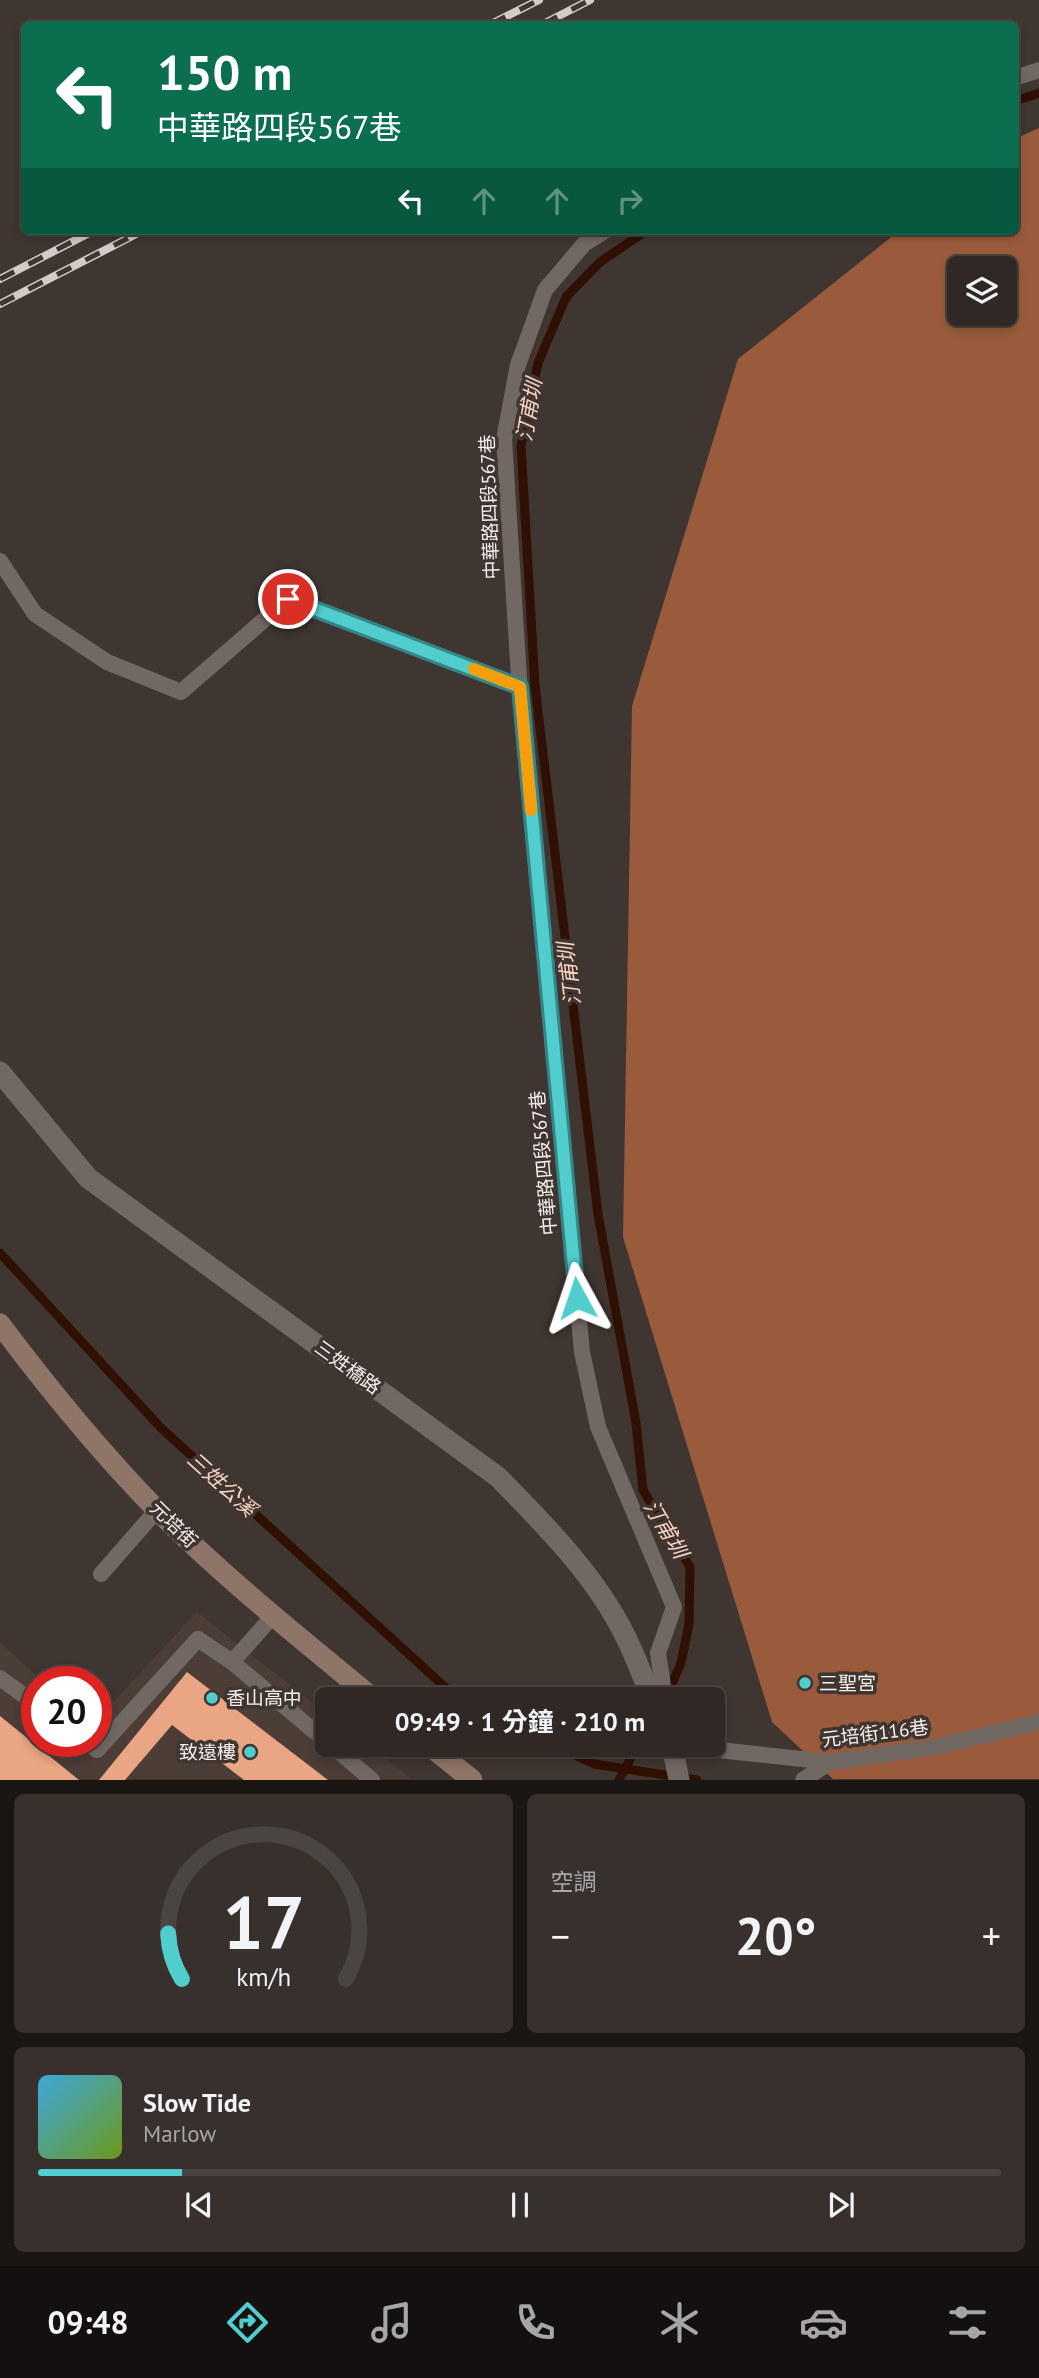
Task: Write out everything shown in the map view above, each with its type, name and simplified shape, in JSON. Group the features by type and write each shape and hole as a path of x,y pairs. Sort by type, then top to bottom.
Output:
{"street":[{"name":"三姓橋路","path":"0,1072 88,1178 498,1477 575,1562 620,1625 647,1687"},
{"name":"元培街","path":"0,1324 40,1377 157,1510 273,1616 359,1687"},
{"path":"443,1757 471,1780"},
{"path":"674,1757 679,1780"}],"lane":[{"path":"1019,77 1039,70"},
{"name":"中華路四段567巷","path":"599,235 584,244 545,290 518,365 503,439 520,687 582,1352 598,1427 674,1607 658,1653 663,1687"},
{"path":"0,561 35,614 107,662 181,692 288,599 520,687"},
{"path":"101,1574 157,1510"},
{"path":"232,1662 273,1616"},
{"path":"112,1734 198,1639 232,1662 315,1731"},
{"path":"0,1678 21,1693"},
{"name":"元培街116巷","path":"725,1751 830,1762 936,1747 1039,1722"},
{"path":"345,1757 372,1780"},
{"path":"803,1780 830,1762"}],"shaded area":[{"path":"1039,128 1039,1779 833,1779 772,1722 623,1237 632,706 738,359 894,235 1019,235 1019,137"},
{"name":"香山高中","path":"197,1612 315,1705 315,1757 384,1757 412,1779 0,1779 0,1642 26,1666 21,1666 21,1757 112,1757 112,1703"}],"building":[{"name":"致遠樓","path":"187,1672 328,1780 244,1780 172,1725 125,1780 99,1780"},
{"path":"0,1716 21,1733 21,1757 51,1757 79,1780 0,1780"}],"waterway":[{"name":"汀甫圳","path":"1019,100 1039,93"},
{"name":"汀甫圳","path":"640,235 600,262 566,297 538,363 521,446 535,686 598,1214 636,1423 643,1490 690,1567 689,1624 681,1663 670,1687"},
{"name":"三姓公溪","path":"0,1253 161,1428 445,1687"},
{"name":"三姓公溪","path":"579,1757 594,1764 697,1780"},
{"name":"汀甫圳","path":"619,1780 631,1757"}],"railway":[{"path":"497,21 539,0"},
{"path":"549,21 590,0"},
{"path":"0,279 85,235"},
{"path":"0,304 134,235"}],"slow traffic":[{"path":"474,669 520,687 531,810"}],"place":[{"name":"三聖宮","path":"805,1683"},
{"name":"香山高中","path":"212,1698"},
{"name":"致遠樓","path":"250,1752"}],"route":[{"path":"288,599 338,615 520,687 577,1298"}]}
